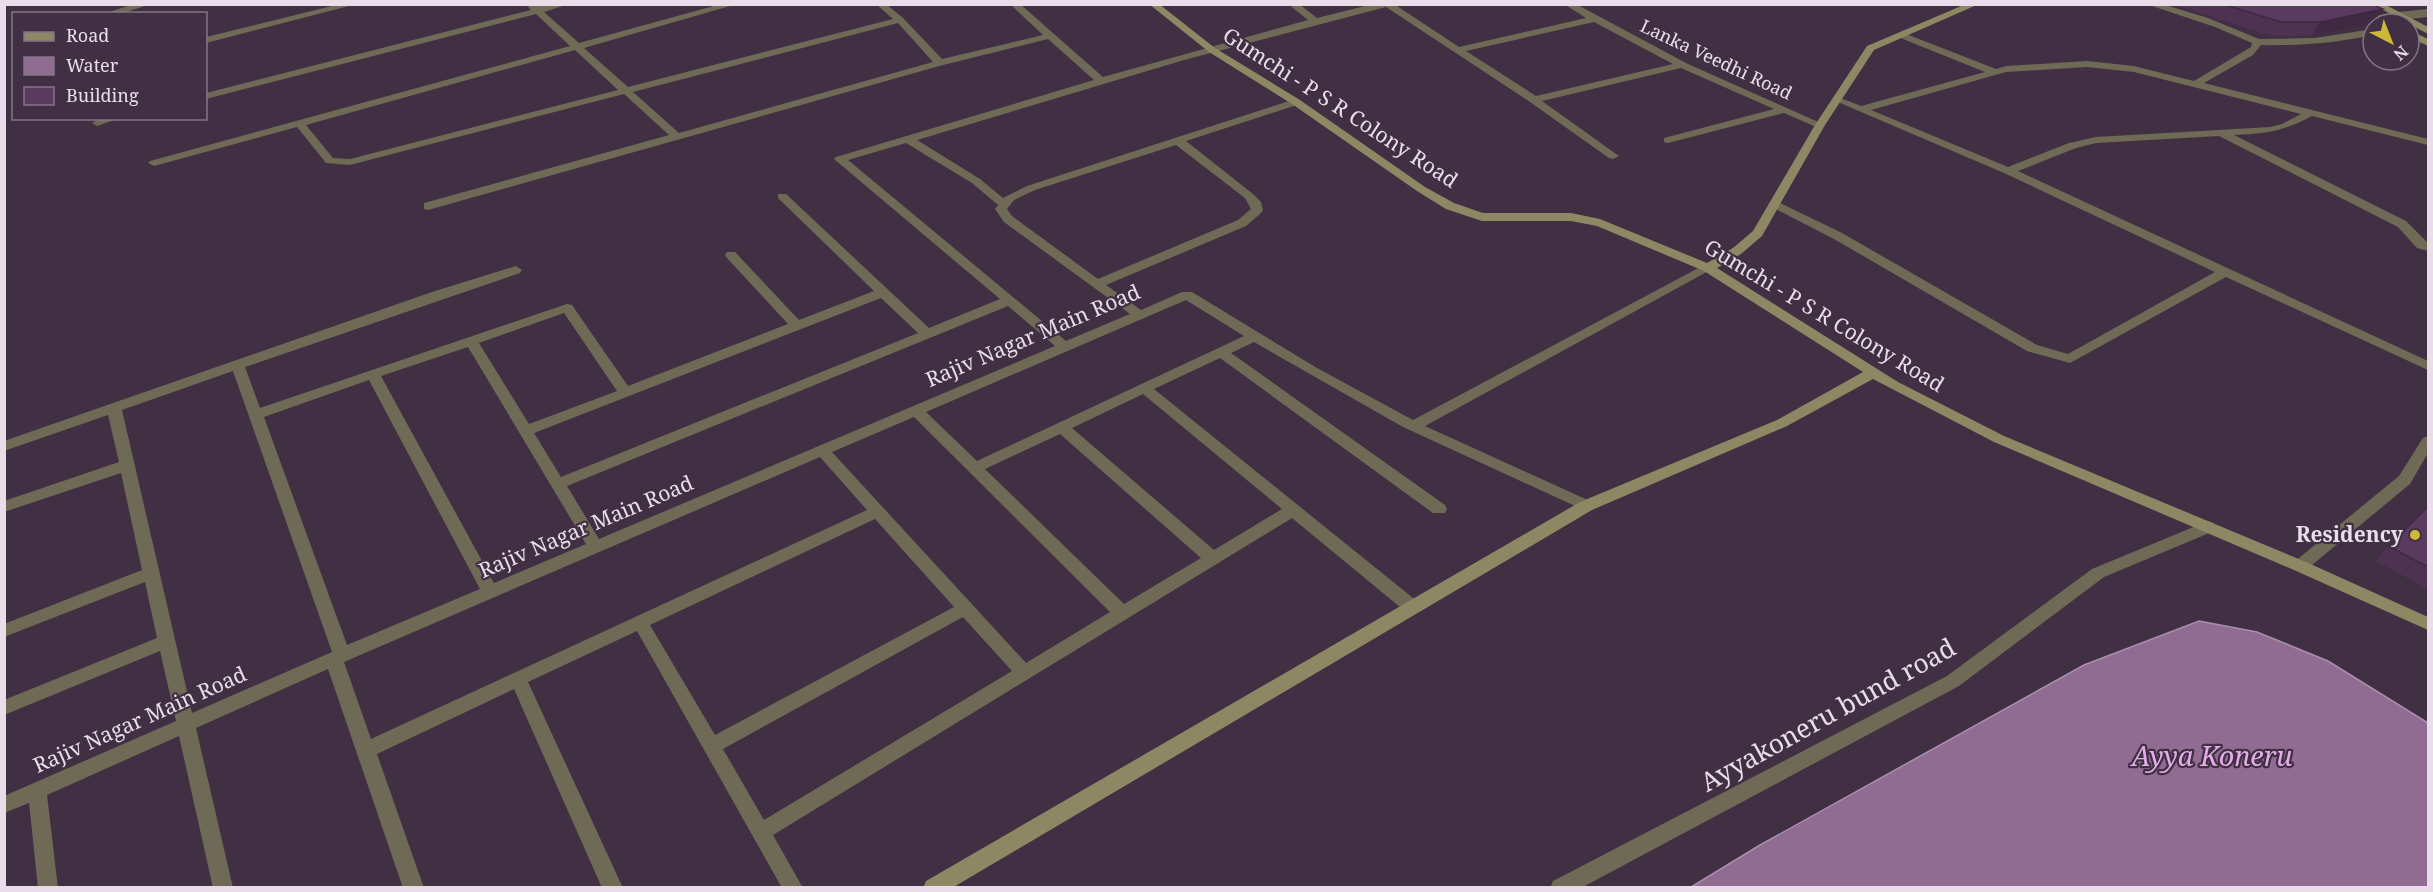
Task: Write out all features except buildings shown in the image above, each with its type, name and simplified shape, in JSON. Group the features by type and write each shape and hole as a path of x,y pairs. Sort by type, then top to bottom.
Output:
{"street":[{"path":"115,12 147,4"},
{"path":"207,40 353,4"},
{"path":"207,96 534,8 566,4"},
{"path":"154,163 733,4"},
{"path":"880,4 900,20 940,63"},
{"path":"1014,4 1102,82"},
{"name":"Gumchi - P S R Colony Road","path":"1152,4 1212,50 1296,102 1421,189 1450,206 1482,217 1571,217 1600,223 1708,268 1873,373 1999,439 2300,566 2428,624"},
{"path":"1292,4 1316,21"},
{"path":"1065,347 840,159 1212,50 1387,4 1534,100 1613,156"},
{"name":"Lanka Veedhi Road","path":"1568,4 1682,65 1820,125"},
{"path":"1414,426 1737,251 1758,233 1820,125 1870,48 1975,4"},
{"path":"2150,4 2221,25 2257,42 2296,44 2361,35"},
{"path":"2351,4 2367,12"},
{"path":"2376,4 2391,12"},
{"path":"534,8 675,135"},
{"path":"1457,50 1593,19"},
{"path":"298,122 330,161 350,162 900,20"},
{"path":"1901,35 1995,72"},
{"path":"428,206 675,135 940,63 1050,36"},
{"path":"2194,85 2250,53 2256,48 2257,42"},
{"path":"1534,100 1682,65"},
{"path":"1863,109 1995,72 2034,66 2103,65 2134,69 2428,142"},
{"path":"1838,100 2008,171 2428,366"},
{"path":"1139,315 1008,219 1001,209 1003,204 1031,188 1296,102"},
{"path":"1668,140 1783,110"},
{"path":"2008,171 2073,145 2096,140 2270,130 2286,126 2309,114"},
{"path":"97,123 108,120"},
{"path":"2218,132 2402,224 2421,245 2428,247"},
{"path":"908,139 976,181 1003,204"},
{"path":"1096,284 1242,223 1257,210 1255,202 1249,196 1178,141"},
{"path":"782,196 927,333"},
{"path":"1774,205 1838,236 2032,348 2070,359 2225,272"},
{"path":"730,255 797,326"},
{"path":"4,446 436,295 516,270"},
{"path":"526,431 884,292"},
{"name":"Rajiv Nagar Main Road","path":"4,805 338,657 1187,295 1254,337"},
{"path":"558,484 1010,300"},
{"path":"254,415 567,308 625,392"},
{"path":"974,468 1254,337 1414,426 1586,506"},
{"path":"471,341 596,547"},
{"path":"1221,352 1439,509"},
{"path":"238,366 414,888"},
{"path":"933,888 1586,506 1782,423 1873,373"},
{"path":"373,374 490,592"},
{"path":"1144,388 1412,607"},
{"path":"114,409 223,888"},
{"path":"916,410 1123,614"},
{"path":"1061,427 1213,559"},
{"path":"2300,566 2405,480 2428,441"},
{"path":"822,450 1025,674"},
{"path":"4,507 127,465"},
{"path":"761,832 1293,510"},
{"path":"366,750 878,511"},
{"name":"Ayyakoneru bund road","path":"1560,888 1953,681 2098,573 2208,527"},
{"path":"4,631 152,573"},
{"path":"711,746 966,608"},
{"path":"640,622 793,888"},
{"path":"4,708 167,641"},
{"path":"518,679 613,888"},
{"path":"37,790 48,888"}],"water":[{"name":"Ayya Koneru","path":"2199,621 2257,632 2328,661 2428,723 2428,887 1691,887 1760,845 2084,665"}],"place":[{"name":"Residency","path":"2415,535"}]}
